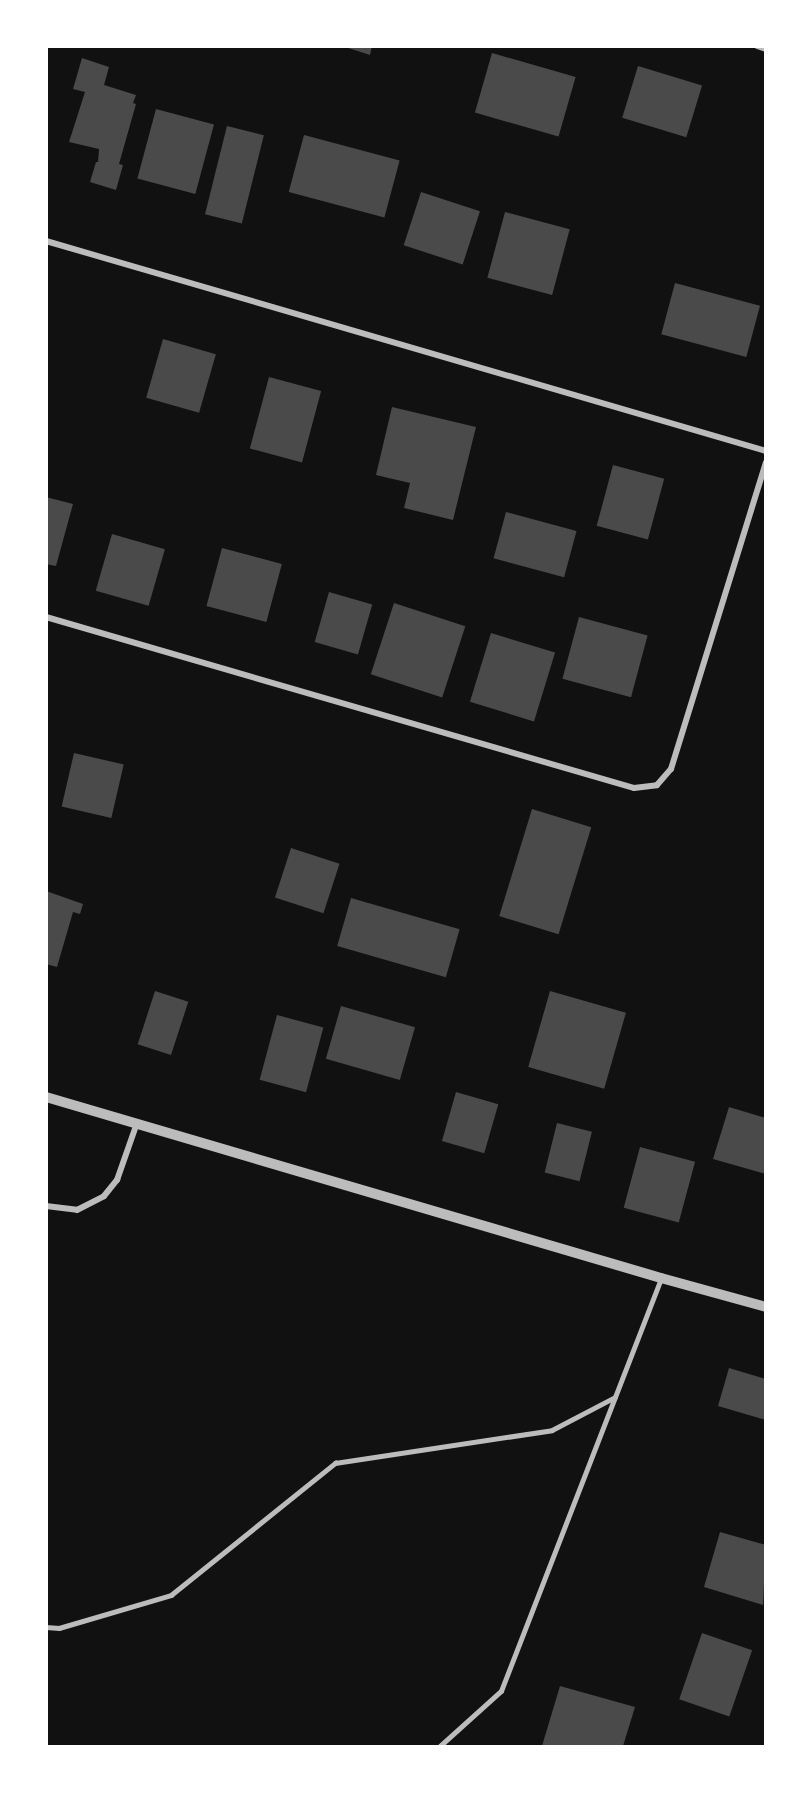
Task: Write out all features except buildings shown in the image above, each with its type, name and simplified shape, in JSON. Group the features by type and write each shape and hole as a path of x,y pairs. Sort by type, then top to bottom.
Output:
{"street":[{"path":"758,46 765,49"},
{"path":"46,241 765,451"},
{"path":"46,617 634,788 657,785 670,769 765,462"},
{"path":"46,1097 661,1278 765,1306"},
{"path":"46,1206 77,1210 104,1196 117,1180 137,1124"}],"lane":[{"path":"440,1746 501,1691 661,1278"},
{"path":"46,1627 59,1628 171,1595 335,1463 552,1430 615,1397"}]}
